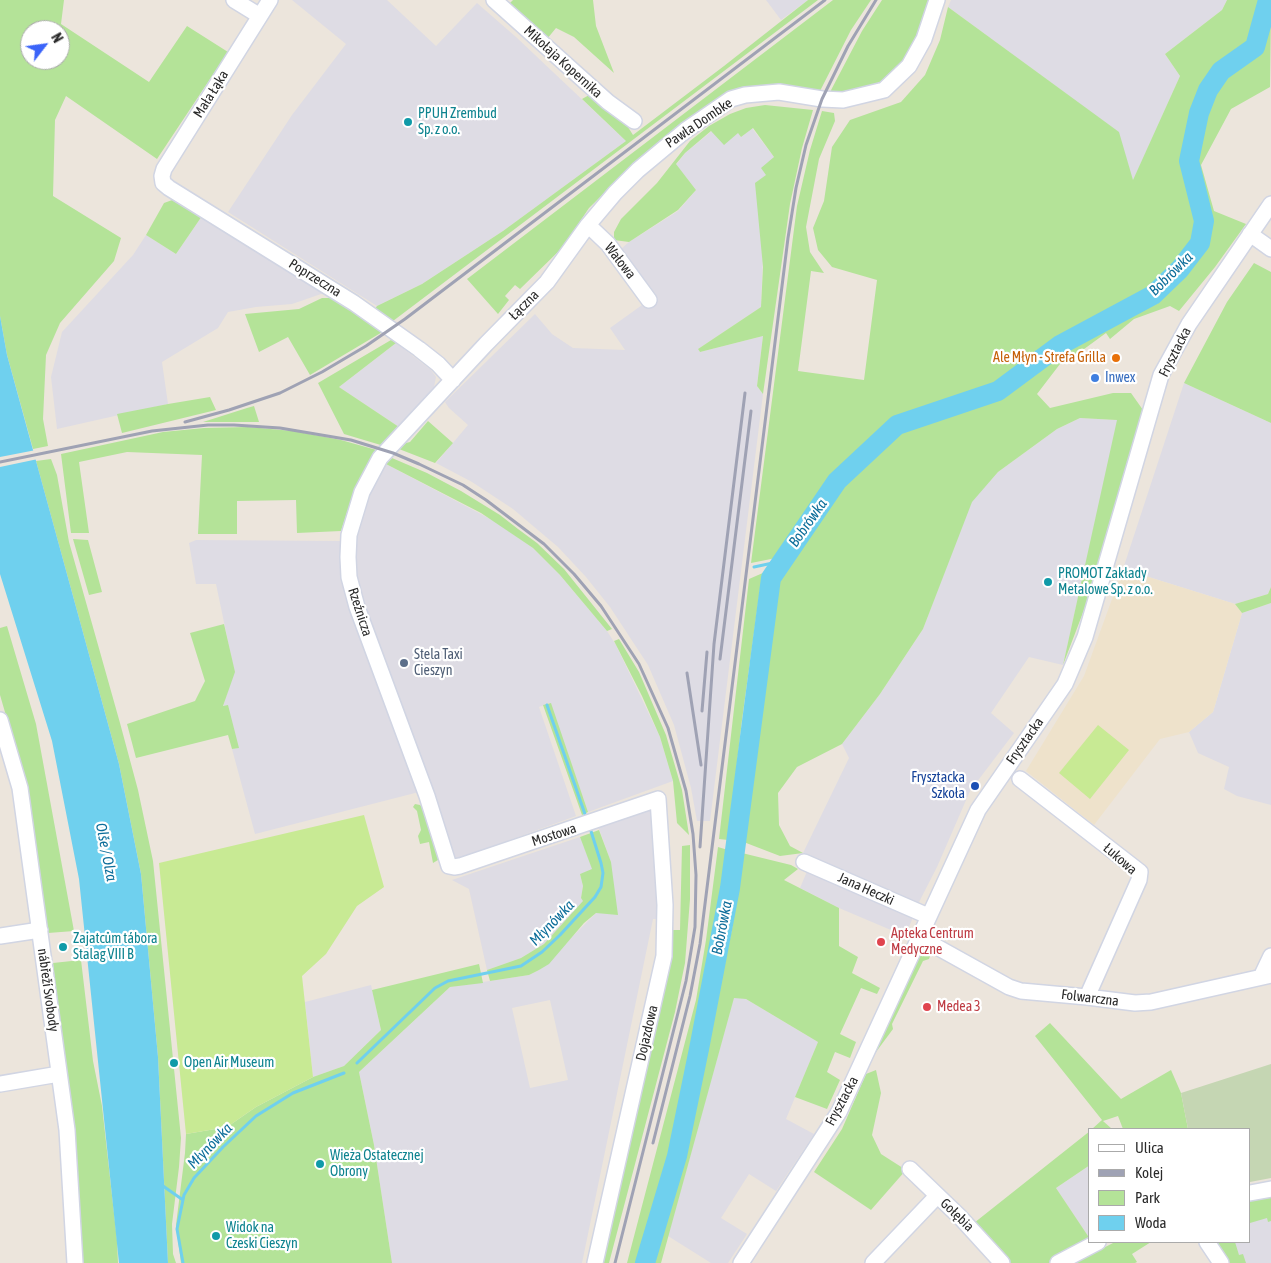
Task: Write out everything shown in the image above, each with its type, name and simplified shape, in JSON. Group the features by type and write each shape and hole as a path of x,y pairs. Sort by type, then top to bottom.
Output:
{"street":[{"path":"234,0 260,16"},
{"name":"Mała Łąka","path":"169,188 163,183 164,169 270,0"},
{"name":"Mikołaja Kopernika","path":"494,0 608,102 634,121"},
{"name":"Pawła Dombke","path":"588,225 621,187 663,148 731,99 753,94 779,92 822,99 844,100 884,90 909,66 924,39 937,0"},
{"name":"Poprzeczna","path":"169,188 354,302 419,349 438,364 453,380"},
{"name":"Frysztacka","path":"741,1263 839,1112 978,810 1065,684 1085,637 1161,375 1189,324 1271,204"},
{"name":"Wałowa","path":"588,225 608,244 649,300"},
{"name":"Łączna","path":"453,380 547,282 588,225"},
{"path":"1250,234 1271,249"},
{"name":"Rzeźnicza","path":"449,866 427,796 358,607 349,577 348,557 349,535 357,507 374,468 387,451 453,380"},
{"name":"nábřeží Svobody","path":"0,720 20,788 40,930 67,1130 76,1263"},
{"name":"Łukowa","path":"1020,779 1140,872 1140,880 1087,997"},
{"name":"Mostowa","path":"449,866 460,866 658,800"},
{"name":"Dojazdowa","path":"595,1263 664,956 665,905 658,800"},
{"name":"Jana Heczki","path":"804,862 928,916"},
{"path":"0,936 40,930"},
{"name":"Folwarczna","path":"918,937 1009,988 1021,991 1135,1003 1151,1002 1266,975"},
{"path":"1266,975 1271,956"},
{"path":"0,1084 59,1074"},
{"name":"Gołębia","path":"910,1169 960,1217 1002,1263"},
{"path":"1251,1193 1271,1188"},
{"path":"873,1263 937,1196"},
{"path":"1058,1263 1096,1243"},
{"path":"1207,1243 1221,1263"}],"shaded area":[{"path":"292,0 387,0 436,46 477,3 516,37 626,141 503,231 422,284 377,306 228,212 292,115 346,44"},
{"path":"766,0 808,0 781,20"},
{"path":"951,0 1227,0 1222,10 1165,54 1180,76 1133,181 1118,132 948,7"},
{"path":"752,128 774,157 766,175 761,307 698,349 700,352 763,336 757,386 763,394 710,821 697,821 691,788 674,725 648,665 610,607 586,577 558,547 513,509 472,482 436,463 468,425 445,402 535,314 552,334 573,348 625,350 610,328 656,295 621,249 678,211 696,190 676,165 685,153 712,131 738,132 741,137"},
{"path":"202,216 324,293 292,304 228,312 218,328 162,362 168,404 57,429 51,377 62,332 133,255 146,235 176,254"},
{"path":"396,343 431,370 436,377 434,387 399,427 339,387"},
{"path":"1184,383 1271,423 1271,587 1268,594 1235,604 1123,569"},
{"path":"1080,418 1118,420 1063,665 1029,657 991,713 1014,733 970,791 937,867 917,906 812,860 803,853 849,758 842,744 880,694 923,629 971,502 998,472 1057,429"},
{"path":"386,464 496,522 533,548 560,575 607,631 616,645 660,737 673,781 588,812 550,703 539,707 576,816 457,859 454,858 357,584 356,542 367,497"},
{"path":"196,540 340,541 342,580 419,792 255,834 232,749 238,748 223,707 234,670 216,584 196,584 189,543"},
{"path":"1123,569 1235,604 1242,613 1213,712 1189,732 1160,739 1094,825 1026,771 1084,676"},
{"path":"1271,603 1271,805 1237,796 1224,789 1229,767 1198,753 1189,732 1213,712 1242,613"},
{"path":"648,809 651,811 661,905 660,919 653,919 582,1263 392,1263 374,1145 359,1072 450,987 529,975 539,970 596,913 611,862 598,826","holes":["550,1000 568,1080 530,1088 512,1008"]},
{"path":"580,837 593,870 580,874 583,886 581,898 584,901 544,944 521,958 487,970 469,889 452,880"},
{"path":"808,869 914,915 905,936 839,908 800,888"},
{"path":"371,985 381,1030 344,1066 313,1077 305,1002"},
{"path":"734,997 746,999 818,1042 786,1119 814,1134 776,1191 749,1174 721,1218 747,1234 728,1263 711,1263 668,1236"},
{"path":"1088,1166 1088,1236 1056,1188"},
{"path":"1271,1213 1271,1263 1240,1263 1232,1243 1251,1243 1251,1219"}],"green space":[{"path":"0,0 64,0 62,20 20,20 20,70 70,70 70,30 149,82 187,26 228,52 157,159 66,96 55,120 53,196 121,238 114,261 60,323 46,355 43,419 48,446 33,449 7,355 0,316"},
{"path":"513,0 593,0 596,26 614,73 574,37 556,28 547,39 509,4"},
{"path":"808,0 818,0 393,321 375,309 377,306 422,284 503,231 626,141 582,99 591,94 626,124 633,135"},
{"path":"833,0 871,0 851,30 820,91 772,85 737,88 705,108 641,157 589,208 562,248 520,289 515,285 505,296 509,300 498,314 467,279"},
{"path":"882,0 931,0 909,53 900,67 883,80 860,93 829,94 862,31"},
{"path":"1227,0 1262,0 1249,41 1205,82 1191,123 1181,168 1195,212 1195,242 1170,272 1145,293 1076,328 993,387 893,422 829,480 776,558 751,563 797,206 810,150 822,111 834,113 835,121 819,159 806,227 810,252 824,273 811,271 798,371 864,380 877,280 832,267 818,250 813,228 824,201 832,147 850,120 901,102 925,75 940,40 948,7 1119,132 1133,180 1180,76 1165,54 1222,10"},
{"path":"1271,9 1270,87 1231,109 1201,165 1214,211 1246,224 1215,267 1179,311 1170,306 1134,319 1110,339 1106,333 1060,364 1037,394 1050,408 1113,393 1131,393 1143,410 1100,568 1063,665 1117,420 1080,418 1057,429 998,472 972,502 923,629 880,694 842,744 797,767 778,793 779,825 790,846 803,853 780,856 741,841 775,576 817,517 853,473 888,439 903,428 999,397 1026,382 1064,351 1158,303 1180,278 1202,243 1208,218 1195,156 1204,111 1227,72 1258,56 1258,40"},
{"path":"765,105 813,110 802,148 790,204 763,394 757,386 763,336 700,352 698,349 761,307 763,267 755,183 766,175 761,168 774,157 753,128 741,137 738,133 724,145 711,131 685,153 676,164 696,190 678,210 629,242 614,240 614,232 621,219 657,183 690,141 709,126 730,114 746,108"},
{"path":"175,199 202,216 176,254 146,235 164,203"},
{"path":"1254,263 1271,272 1271,423 1184,383 1227,302"},
{"path":"322,298 334,298 384,331 310,375 288,337 259,352 245,314 299,309"},
{"path":"391,340 396,343 339,387 399,427 384,446 344,434 318,383"},
{"path":"210,397 216,410 122,433 117,414"},
{"path":"254,406 259,422 203,422 247,408"},
{"path":"428,421 453,443 435,463 399,449 410,442"},
{"path":"248,427 293,431 341,440 380,451 372,459 354,491 341,531 297,533 296,500 237,501 237,534 198,534 202,455 127,452 79,462 89,533 71,533 61,454 163,432 204,428"},
{"path":"392,458 427,473 461,491 500,515 537,543 564,569 612,629 607,631 560,575 533,548 481,513 386,464"},
{"path":"51,459 57,475 69,542 138,790 153,861 181,1138 172,1224 173,1254 176,1263 168,1263 158,1057 141,874 119,764 36,461"},
{"path":"73,539 88,540 102,592 89,595"},
{"path":"772,569 760,589 728,840 719,839 749,579"},
{"path":"1271,587 1271,603 1242,613 1235,604 1268,594"},
{"path":"224,624 235,672 223,706 228,705 239,748 232,749 228,735 136,758 127,724 195,701 205,681 190,633"},
{"path":"7,626 36,724 74,931 48,933 25,781 0,695 0,628"},
{"path":"619,639 639,672 666,735 682,790 689,835 677,823 673,781 660,737 614,641"},
{"path":"551,703 588,812 582,815 543,705"},
{"path":"1098,725 1129,750 1090,799 1059,773"},
{"path":"415,804 424,808 438,856 438,860 433,863 429,842 420,844 418,836 421,830 417,811 413,807"},
{"path":"364,815 384,887 357,906 326,954 302,976 313,1077 256,1107 227,1127 186,1134 159,863"},
{"path":"599,830 611,862 618,915 596,913 584,923 549,964 539,970 529,975 490,981 487,970 521,958 544,944 583,901 581,898 583,886 580,874 592,869 580,837"},
{"path":"690,845 690,899 685,963 675,1012 609,1263 600,1263 671,930 680,930 682,846"},
{"path":"718,847 728,850 726,889 702,1021 683,1106 637,1263 627,1263 696,1000"},
{"path":"742,853 791,865 798,869 784,880 839,908 839,946 858,957 852,973 880,988 877,994 861,988 840,1034 856,1042 850,1058 835,1052 827,1072 840,1080 827,1109 795,1097 818,1042 746,999 734,998 661,1263 649,1263 713,1022 732,929"},
{"path":"921,949 931,953 929,959 923,961 892,1024 893,1029 876,1052 872,1054"},
{"path":"81,960 93,1061 102,1106 118,1263 80,1263 67,1085 53,963"},
{"path":"479,964 483,983 450,987 359,1072 374,1145 392,1263 181,1263 176,1225 186,1134 227,1127 256,1107 313,1077 344,1066 381,1030 372,990"},
{"path":"1050,1023 1121,1099 1171,1070 1181,1093 1188,1128 1123,1128 1118,1116 1103,1121 1111,1128 1093,1128 1102,1120 1035,1036"},
{"path":"1271,1064 1271,1178 1251,1182 1251,1128 1188,1128 1181,1093"},
{"path":"876,1070 881,1093 872,1135 881,1154 906,1170 871,1210 814,1172 842,1129 866,1074"},
{"path":"1088,1133 1088,1166 1056,1188 1088,1236 1088,1240 1074,1251 1050,1263 1010,1263 974,1223"},
{"path":"1271,1195 1271,1221 1268,1222 1267,1218 1251,1223 1251,1199"},
{"path":"1113,1243 1149,1243 1132,1254 1137,1262 1135,1263 1074,1263"},
{"path":"1212,1243 1235,1243 1239,1255 1243,1254 1246,1263 1225,1263"}],"water":[{"name":"Olše / Olza","path":"0,316 7,355 119,764 141,874 158,1057 168,1263 119,1263 79,879 52,741 0,574"}],"pier":[{"path":"36,450 38,459 0,467 0,457"}],"waterway":[{"name":"Bobrówka","path":"645,1263 677,1156 730,888 771,578 837,481 897,425 998,391 1060,345 1153,295 1180,269 1200,243 1204,221 1189,161 1199,113 1208,90 1221,71 1255,47 1268,0"},
{"name":"Młynówka","path":"754,567 782,561"},
{"name":"Młynówka","path":"547,705 587,820"},
{"name":"Młynówka","path":"357,1063 435,988 448,981 521,966 542,952 560,935 595,897 601,887 603,873 590,828"},
{"name":"Młynówka","path":"183,1263 177,1229 184,1195 194,1178 256,1116 293,1093 344,1073"},
{"path":"163,1186 183,1200"}],"railway":[{"path":"185,422 280,393 322,372 366,346 405,319 825,0"},
{"path":"653,1143 690,996 700,944 788,238 796,188 806,145 822,99 848,46 876,0"},
{"path":"700,847 714,644 745,393"},
{"path":"720,659 751,411"},
{"path":"0,462 152,431 208,425 280,428 351,440 393,453 419,464 463,485 486,500 544,544 574,574 601,606 639,664 668,728 686,791 693,834 696,875 695,927 686,981 615,1263"},
{"path":"702,711 707,652"},
{"path":"687,673 701,765"}],"place":[{"name":"PPUH Zrembud Sp. z o.o.","path":"408,122"},
{"name":"Ale Młyn - Strefa Grilla","path":"1116,358"},
{"name":"Inwex","path":"1095,378"},
{"name":"PROMOT Zakłady Metalowe Sp. z o.o.","path":"1048,582"},
{"name":"Stela Taxi Cieszyn","path":"404,663"},
{"name":"Frysztacka Szkoła","path":"975,786"},
{"name":"Apteka Centrum Medyczne","path":"881,942"},
{"name":"Zajatcům tábora Stalag VIII B","path":"63,947"},
{"name":"Medea 3","path":"927,1007"},
{"name":"Open Air Museum","path":"174,1063"},
{"name":"Wieża Ostatecznej Obrony","path":"320,1164"},
{"name":"Widok na Czeski Cieszyn","path":"216,1236"}]}
